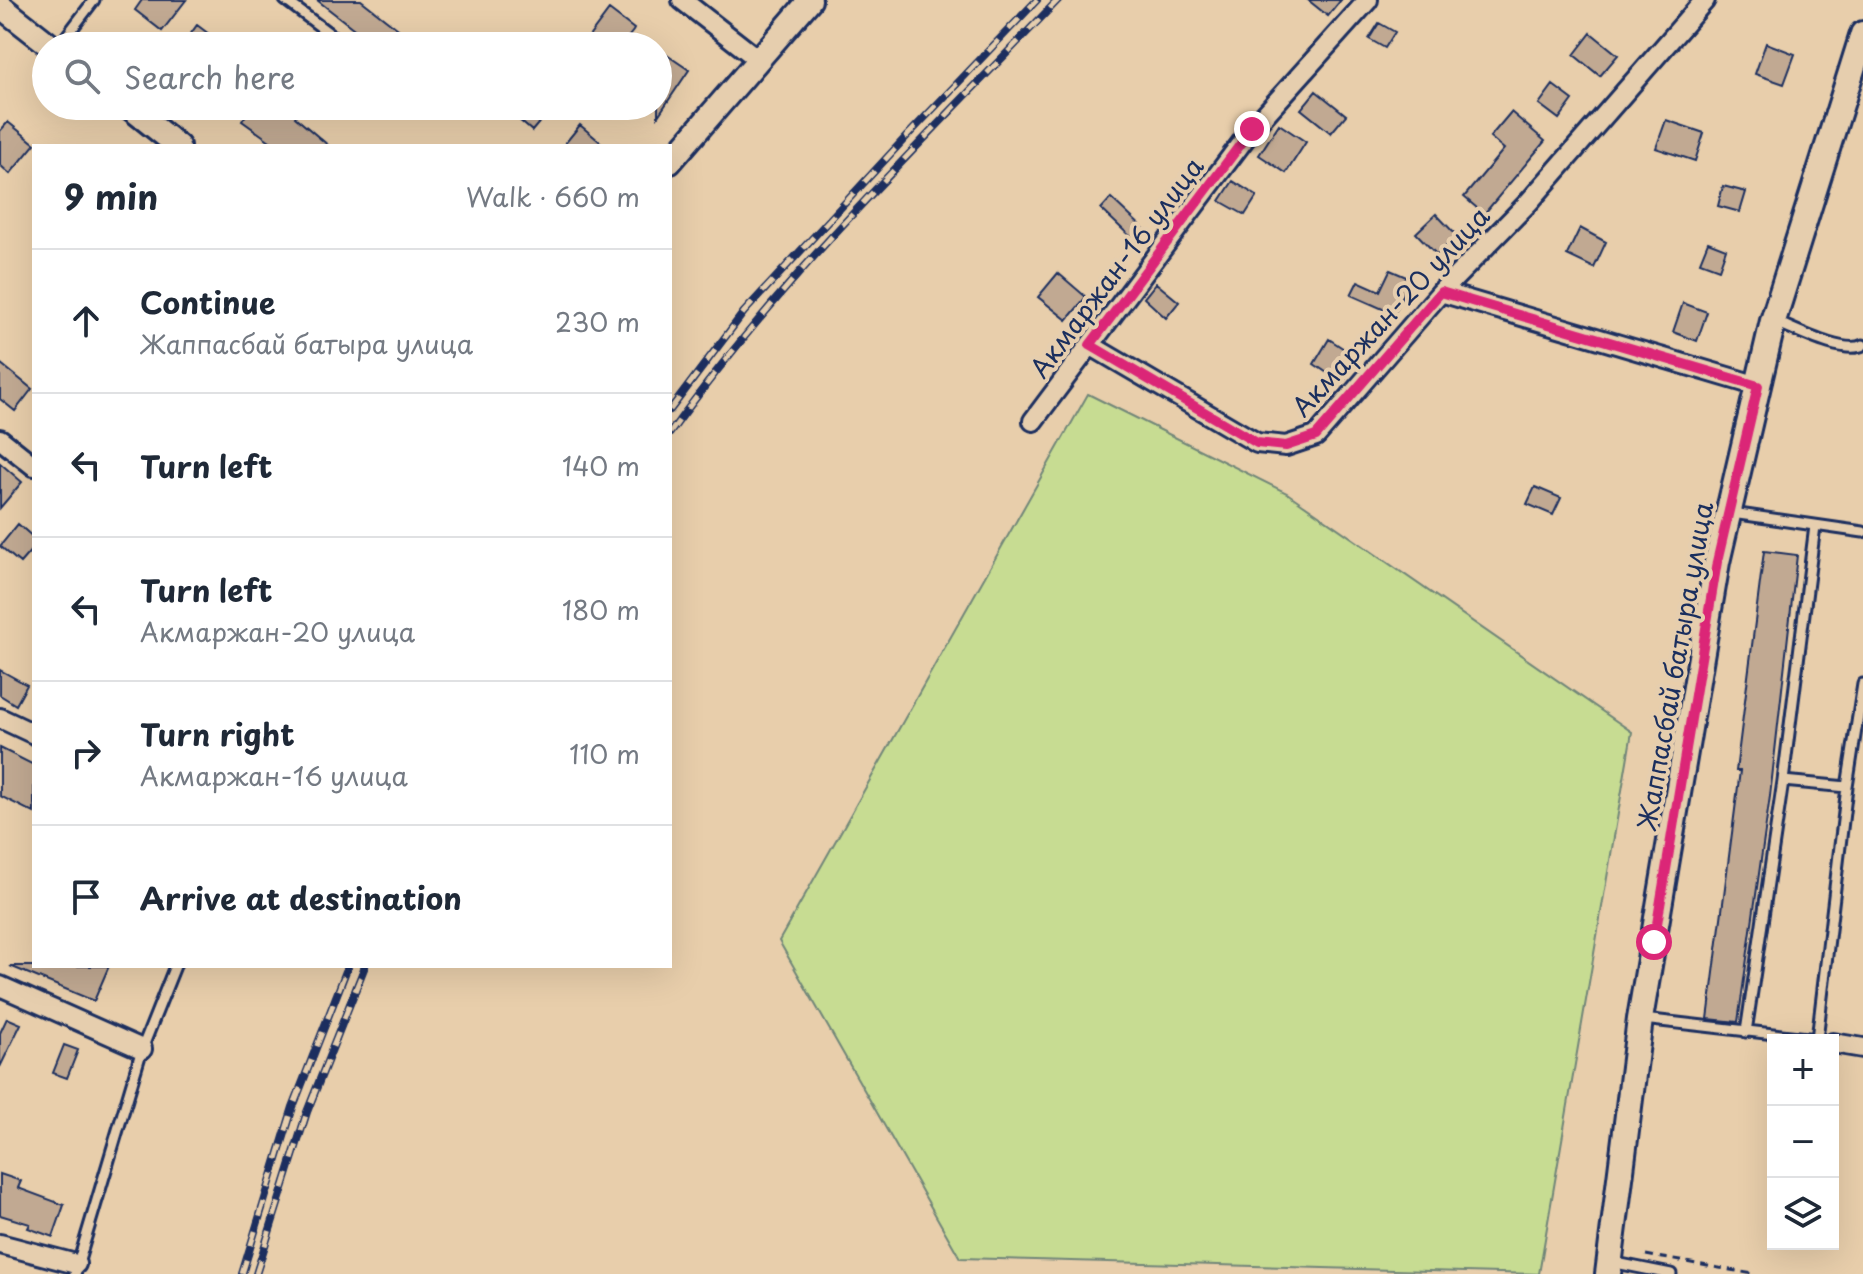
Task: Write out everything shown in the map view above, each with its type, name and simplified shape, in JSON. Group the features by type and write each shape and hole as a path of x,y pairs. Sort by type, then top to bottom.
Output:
{"main road":[{"name":"Жаппасбай батыра улица","path":"1609,1261 1640,1019 1717,562 1773,321 1863,34"}],"street":[{"path":"682,0 759,60"},
{"path":"672,160 810,0"},
{"name":"Акмаржан-16 улица","path":"1033,421 1252,129 1368,0"},
{"name":"Акмаржан-20 улица","path":"1090,345 1257,443 1286,446 1316,436 1441,292 1528,203 1705,0"},
{"path":"0,6 33,32"},
{"path":"146,120 176,144"},
{"path":"1441,292 1758,386"},
{"path":"0,439 32,464"},
{"path":"0,718 32,733"},
{"path":"0,986 142,1049"},
{"path":"1839,1044 1863,1048"},
{"path":"0,1244 76,1269"}],"lane":[{"path":"70,32 94,0"},
{"path":"285,0 327,32"},
{"path":"1773,321 1842,347 1858,348 1863,345"},
{"path":"1728,513 1863,532"},
{"path":"1746,1032 1783,781 1815,526"},
{"path":"1820,1034 1847,787 1863,684"},
{"path":"1783,781 1847,787"},
{"path":"76,1269 142,1049 174,968"},
{"path":"1640,1019 1767,1034"},
{"path":"1609,1261 1671,1274"}],"path":[{"path":"1609,1261 1753,1274"}],"green space":[{"path":"1088,394 1287,493 1632,732 1539,1274 960,1258 779,941"}],"building":[{"path":"142,0 186,0 162,31 135,10"},
{"path":"317,0 361,0 402,32 358,32"},
{"path":"1308,0 1341,0 1328,16"},
{"path":"609,10 634,29 632,32 592,32"},
{"path":"1379,23 1395,32 1385,48 1369,39"},
{"path":"197,25 206,32 192,32"},
{"path":"1591,33 1618,55 1600,76 1574,55"},
{"path":"1766,43 1795,54 1784,84 1755,74"},
{"path":"672,58 689,70 672,95"},
{"path":"1553,85 1573,100 1559,119 1539,104"},
{"path":"1316,91 1346,115 1331,133 1301,109"},
{"path":"1511,112 1545,141 1484,214 1464,197 1504,149 1490,137"},
{"path":"299,120 327,144 274,144 242,121"},
{"path":"519,120 541,120 532,131"},
{"path":"1666,120 1704,133 1695,161 1656,148"},
{"path":"8,122 35,144 10,174 0,165 0,131"},
{"path":"1279,124 1306,142 1286,173 1259,155"},
{"path":"580,125 603,144 565,144"},
{"path":"1233,181 1257,196 1245,215 1220,201"},
{"path":"1723,186 1746,192 1740,212 1718,206"},
{"path":"1111,198 1145,230 1135,241 1101,209"},
{"path":"1436,214 1457,236 1437,255 1416,233"},
{"path":"1580,228 1606,242 1594,268 1567,255"},
{"path":"1708,242 1726,249 1719,269 1700,262"},
{"path":"1390,270 1411,279 1394,314 1351,295 1358,281 1380,291"},
{"path":"1058,273 1086,297 1067,320 1038,297"},
{"path":"1156,283 1179,302 1166,318 1144,298"},
{"path":"1683,303 1707,312 1697,341 1673,332"},
{"path":"1329,339 1358,358 1342,383 1314,364"},
{"path":"0,363 32,389 15,411 0,399"},
{"path":"0,463 22,482 0,508"},
{"path":"1535,487 1561,498 1553,515 1527,504"},
{"path":"18,524 32,536 32,549 20,563 0,546"},
{"path":"1764,551 1797,555 1770,796 1738,1022 1708,1019"},
{"path":"0,670 27,685 16,705 0,695"},
{"path":"0,748 32,764 32,812 0,796"},
{"path":"10,966 108,968 94,1001"},
{"path":"7,1018 21,1024 0,1067 0,1033"},
{"path":"64,1045 78,1050 67,1078 53,1073"},
{"path":"0,1174 21,1181 18,1188 64,1205 53,1237 28,1228 30,1224 0,1215"}],"railway":[{"path":"672,407 744,312 1037,0"},
{"path":"672,430 759,319 807,264 1058,0"},
{"path":"242,1274 293,1107 347,968"},
{"path":"256,1274 307,1112 364,968"}],"route":[{"path":"1252,129 1090,345 1257,443 1286,446 1316,436 1441,292 1758,386 1717,562 1654,942"}]}
